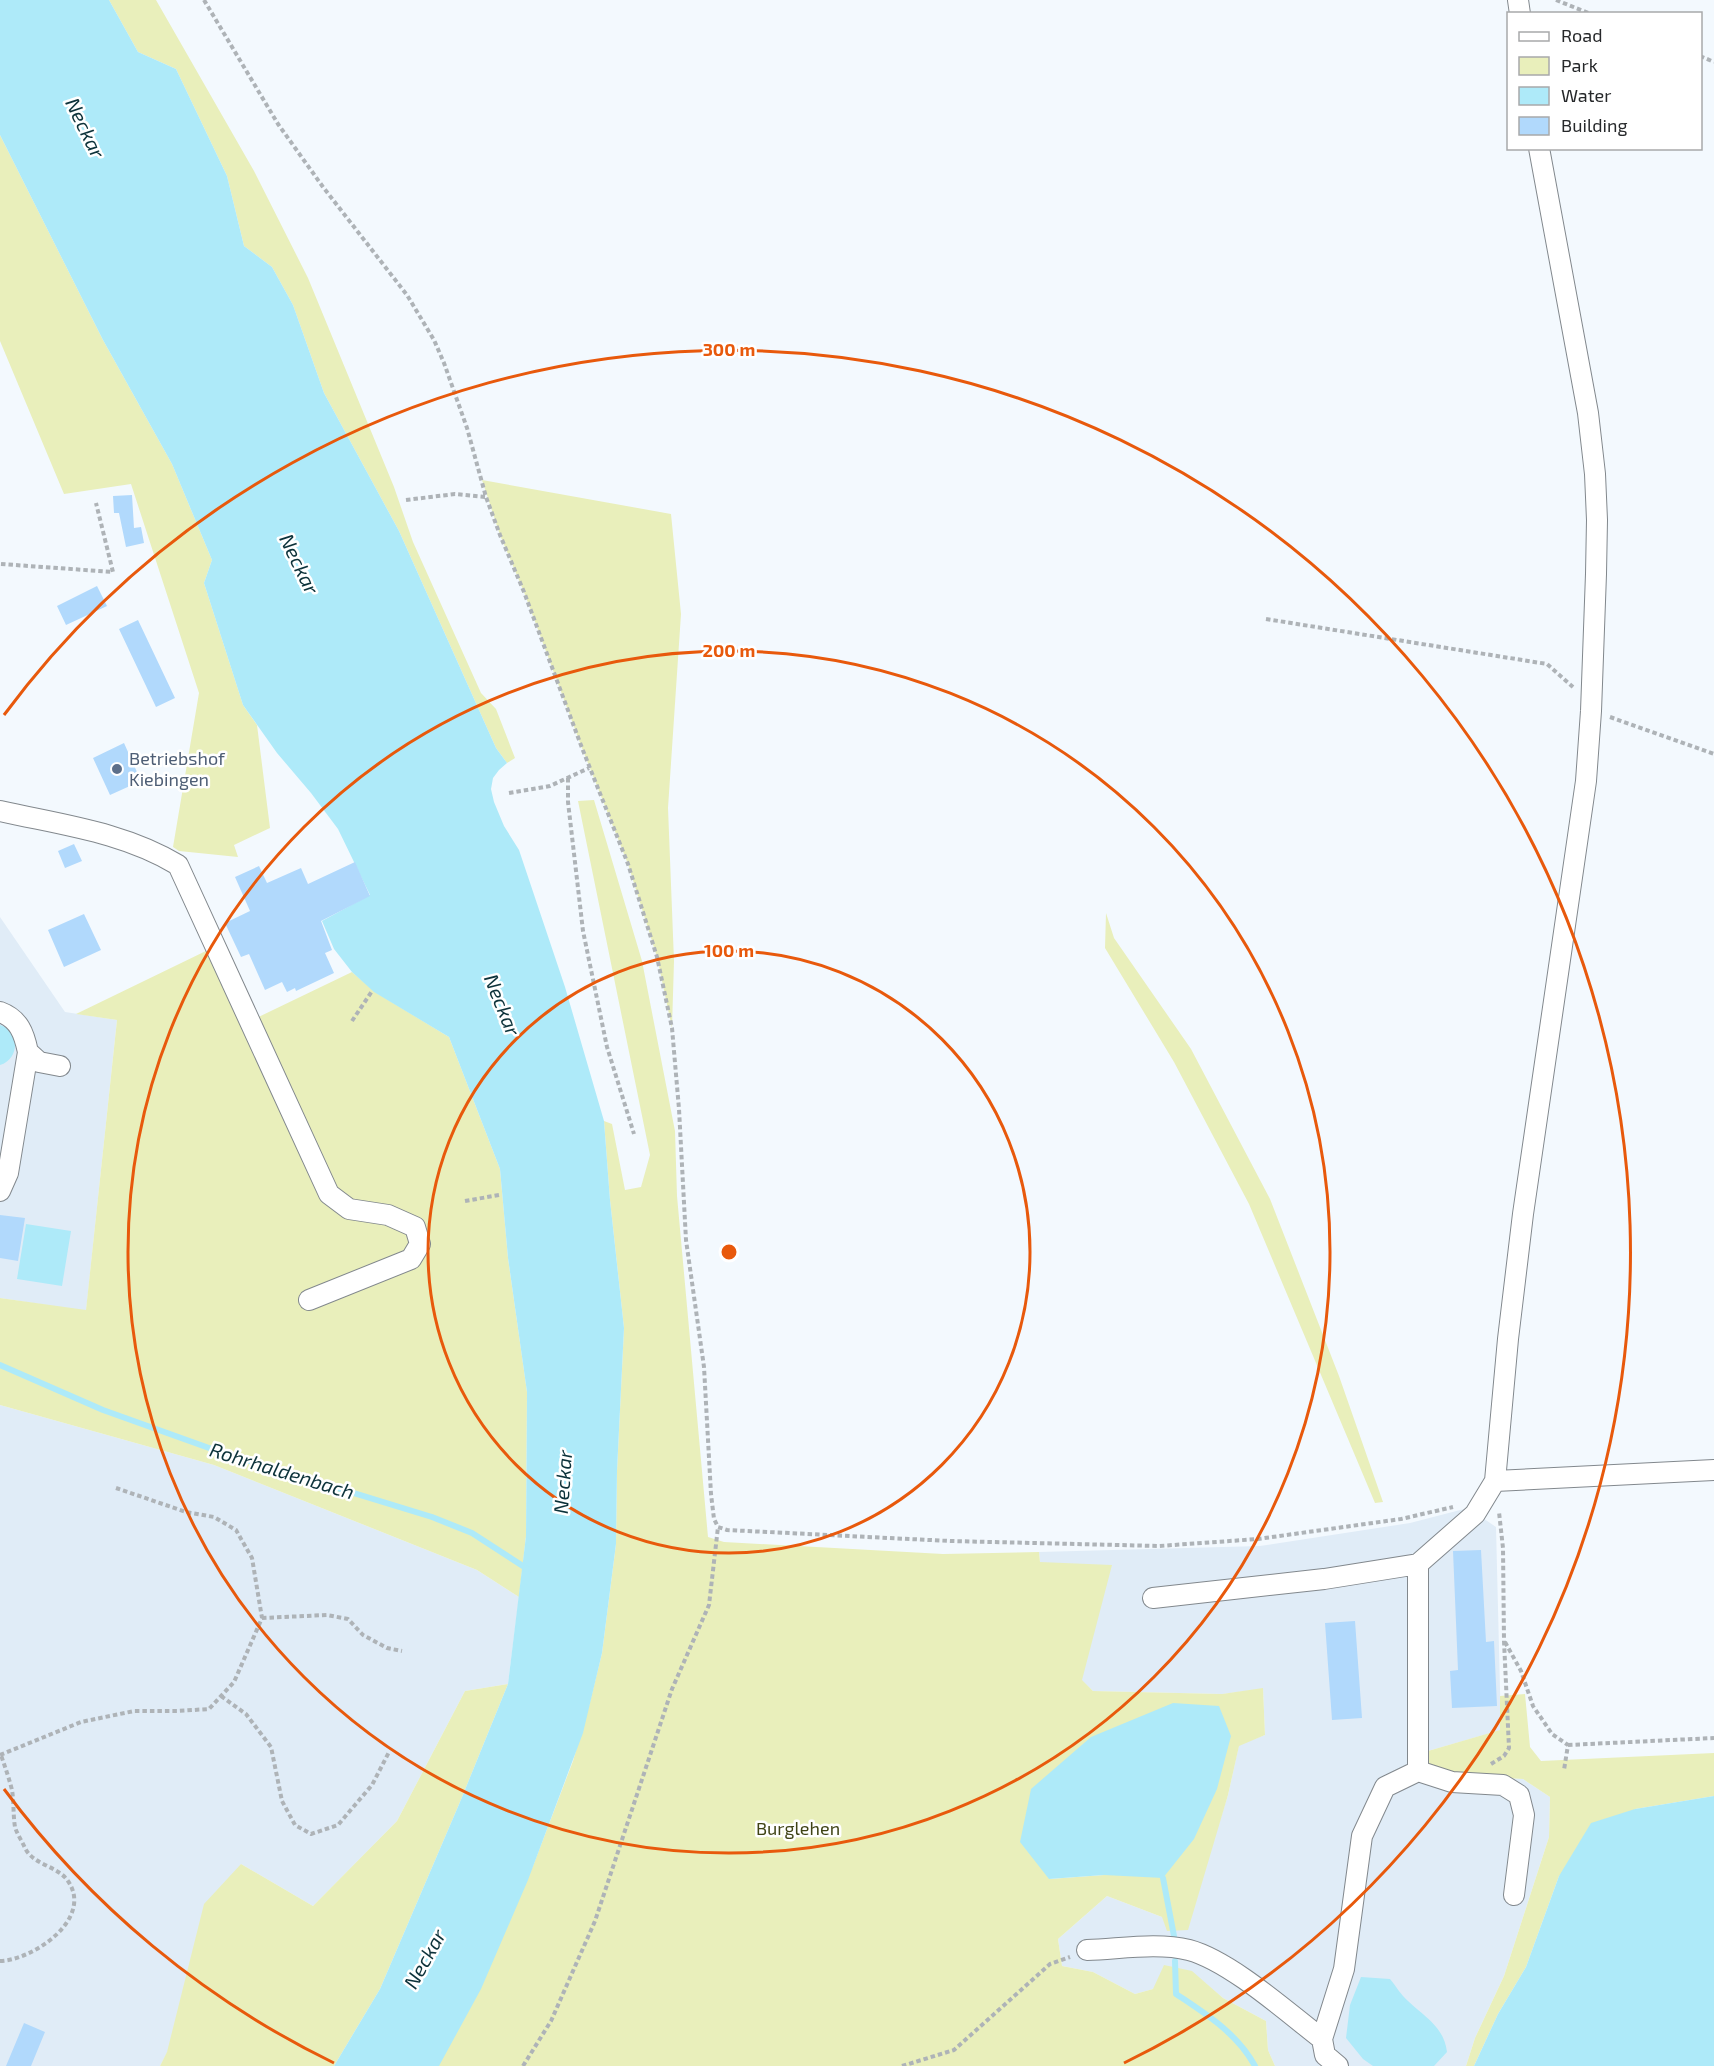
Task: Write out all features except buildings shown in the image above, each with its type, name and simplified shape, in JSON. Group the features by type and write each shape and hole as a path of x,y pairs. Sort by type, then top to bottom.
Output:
{"street":[{"path":"1153,1598 1324,1579 1418,1564 1475,1514 1495,1481 1517,1258 1580,827 1591,711 1597,520 1592,441 1539,150"},
{"path":"0,811 123,838 157,852 178,865 329,1194 349,1209 388,1215 415,1227 420,1244 411,1259 309,1300"},
{"path":"0,1012 12,1017 25,1034 28,1052 8,1173 0,1191"},
{"path":"28,1052 39,1062 60,1066"},
{"path":"1495,1481 1714,1470"},
{"path":"1418,1564 1418,1771"},
{"path":"1338,2066 1325,2055 1322,2039 1344,1969 1362,1836 1385,1787 1418,1771 1452,1782 1503,1785 1519,1795 1524,1815 1514,1895"},
{"path":"1087,1950 1161,1947 1188,1950 1220,1964 1322,2039"}],"path":[{"path":"204,0 278,124 323,187 407,296 434,340 467,428 486,497 628,864 657,957 672,1028 686,1240 704,1367 711,1494 714,1519 718,1527 709,1605 672,1689 595,1921 551,2021 523,2066"},
{"path":"1556,0 1586,12"},
{"path":"406,500 455,494 486,497"},
{"path":"0,565 113,572 96,503"},
{"path":"1266,619 1547,664 1568,682 1591,711 1714,754"},
{"path":"509,793 550,786 589,768"},
{"path":"568,778 568,802 583,931 607,1047 634,1134"},
{"path":"352,1021 372,991"},
{"path":"465,1201 499,1195"},
{"path":"1475,1784 1493,1762 1504,1756 1509,1748 1503,1548 1495,1481"},
{"path":"0,1961 30,1954 52,1939 70,1920 73,1906 73,1892 68,1880 27,1853 16,1828 12,1791 1,1755 81,1722 134,1710 209,1709 234,1682 262,1618 252,1558 236,1530 214,1517 186,1512 116,1488"},
{"path":"718,1527 727,1530 950,1541 1159,1546 1258,1539 1401,1519 1455,1506"},
{"path":"262,1618 327,1615 348,1619 363,1635 387,1648 402,1650"},
{"path":"1504,1641 1521,1671 1533,1706 1552,1734 1568,1745 1714,1738"},
{"path":"221,1696 246,1714 271,1747 282,1801 295,1826 311,1834 338,1825 372,1785 389,1752"},
{"path":"1564,1770 1568,1745"},
{"path":"902,2066 954,2050 1050,1964 1087,1950"}],"shaded area":[{"path":"0,917 65,1012 117,1020 86,1311 0,1298"},
{"path":"0,1405 214,1465 477,1570 519,1597 508,1684 465,1691 397,1821 313,1906 241,1864 160,2066 0,2066"},
{"path":"1468,1508 1496,1527 1501,1730 1428,1751 1454,1775 1523,1779 1550,1797 1549,1837 1504,1976 1475,2038 1466,2066 1275,2066 1268,2050 1266,2021 1223,1998 1191,1971 1153,1989 1135,1994 1093,1972 1062,1966 1058,1939 1107,1896 1162,1917 1215,1836 1228,1795 1239,1745 1265,1735 1263,1689 1222,1694 1093,1691 1070,1670 1048,1631 1039,1552 1260,1546 1410,1523"}],"green space":[{"path":"109,0 156,0 254,171 308,278 394,487 413,542 481,693 496,709 515,758 507,763 496,748 399,531 324,393 293,305 272,267 244,246 227,176 176,69 138,52"},
{"path":"0,135 103,340 172,464 212,560 204,583 243,705 257,725 270,828 234,845 238,857 179,851 173,847 199,693 131,484 64,494 0,341"},
{"path":"482,480 671,514 681,614 668,808 674,961 672,1028 657,957 628,864 500,535"},
{"name":"Burglehen","path":"594,800 642,961 675,1131 677,1196 708,1537 724,1542 943,1554 1039,1552 1040,1562 1112,1565 1082,1680 1093,1691 1222,1694 1263,1688 1265,1735 1239,1746 1228,1795 1188,1930 1167,1931 1162,1917 1107,1896 1058,1939 1062,1966 1093,1972 1135,1994 1153,1989 1164,1965 1192,1971 1223,1998 1266,2021 1268,2050 1275,2066 428,2066 533,1866 573,1761 602,1653 616,1544 624,1328 604,1121 612,1124 625,1190 641,1187 650,1155 578,801","holes":["1059,1764 1104,1875 1050,1879"]},
{"path":"1106,913 1114,938 1191,1049 1270,1199 1339,1376 1383,1502 1375,1503 1249,1204 1174,1062 1105,948"},
{"path":"210,949 246,1023 352,972 375,992 449,1037 500,1169 508,1258 527,1392 526,1536 519,1597 477,1570 214,1465 0,1405 0,1298 86,1310 117,1020 76,1014"},
{"path":"508,1684 380,1989 334,2066 160,2066 167,2052 204,1904 241,1864 313,1906 397,1821 465,1691"},
{"path":"1525,1694 1530,1747 1541,1761 1714,1753 1714,1796 1635,1809 1559,1876 1526,1967 1498,2014 1474,2066 1466,2066 1475,2038 1504,1976 1549,1837 1550,1797 1523,1779 1454,1775 1429,1766 1428,1751 1500,1730 1500,1696"}],"water":[{"name":"Neckar","path":"0,0 109,0 138,52 176,69 227,176 244,246 272,267 293,305 324,393 399,531 496,748 507,763 493,778 491,789 494,802 504,826 519,850 565,987 604,1121 624,1328 616,1544 602,1653 583,1733 528,1880 481,1989 439,2066 334,2066 380,1989 508,1684 526,1536 527,1392 508,1258 500,1169 449,1037 374,992 352,972 334,949 322,921 370,895 338,829 277,753 243,705 204,583 212,560 172,464 103,340 0,135"},
{"path":"0,1025 11,1033 15,1045 11,1057 0,1065"},
{"path":"26,1224 71,1231 62,1286 17,1279"},
{"path":"1173,1703 1219,1706 1231,1736 1217,1789 1194,1839 1163,1878 1104,1875 1049,1879 1020,1842 1031,1789 1091,1737"},
{"path":"1714,1796 1714,2066 1474,2066 1498,2014 1526,1967 1559,1876 1591,1823 1635,1809"},
{"path":"1361,1977 1390,1979 1405,1999 1438,2029 1447,2052 1434,2066 1373,2066 1363,2059 1346,2038 1350,2005"}],"waterway":[{"name":"Rohrhaldenbach","path":"0,1365 103,1410 223,1453 432,1517 472,1533 529,1570"},
{"path":"1163,1878 1174,1936"},
{"path":"1175,1961 1176,1994 1230,2034 1248,2054 1255,2066"}],"place":[{"name":"Betriebshof Kiebingen","path":"117,769"}]}
